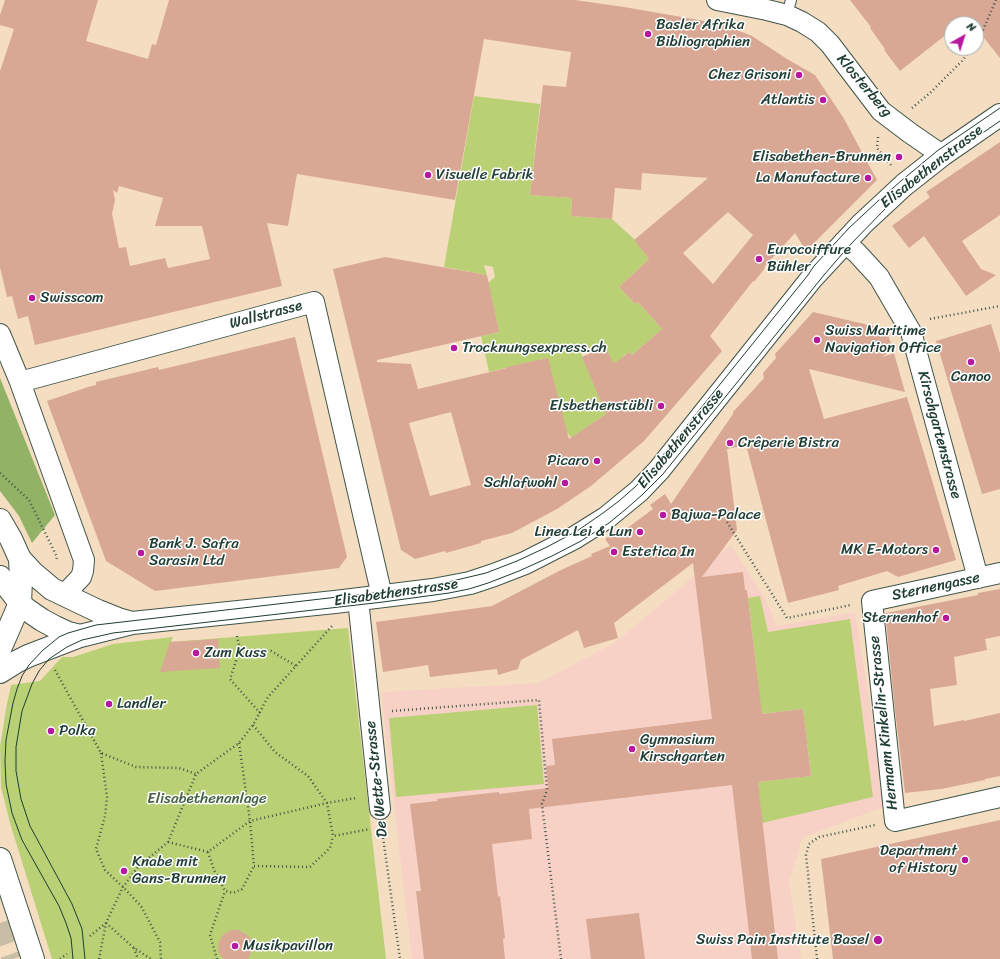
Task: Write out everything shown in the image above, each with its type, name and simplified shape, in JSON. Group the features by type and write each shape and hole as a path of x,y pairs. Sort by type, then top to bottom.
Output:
{"street":[{"name":"Klosterberg","path":"717,0 767,10 789,7 802,22 818,32 830,44 881,111 942,155"},
{"name":"Elisabethenstrasse","path":"0,672 28,656 80,636 132,623 335,602 433,590 470,583 525,563 574,538 606,518 659,470 812,278 844,242 872,214 904,185 942,155 1000,115"},
{"name":"Kirschgartenstrasse","path":"844,242 879,277 911,332 978,578"},
{"name":"Wallstrasse","path":"20,382 314,302 382,596"},
{"path":"0,334 20,382 84,560 83,570 80,577 64,595"},
{"path":"0,520 20,559 21,580 20,603 0,649"},
{"name":"Elisabethenstrasse","path":"20,559 42,581 64,595 118,620 132,623"},
{"name":"Sternengasse","path":"872,601 1000,573"},
{"path":"0,577 26,609 42,620 68,633 80,636"},
{"name":"De Wette-Strasse","path":"358,599 380,810"},
{"name":"Hermann Kinkelin-Strasse","path":"872,601 895,821"},
{"path":"895,821 1000,797"},
{"path":"0,859 33,959"}],"path":[{"path":"984,28 996,0"},
{"path":"913,107 930,93 966,56"},
{"path":"877,148 890,163"},
{"path":"907,324 1000,306"},
{"path":"727,522 787,618 872,601"},
{"path":"99,957 106,923 123,887 138,867 168,842 196,774 239,743 253,725 268,697 336,621 335,602"},
{"path":"230,612 240,649 230,679 260,713"},
{"path":"240,649 271,651 296,666"},
{"path":"370,713 539,700 547,790 542,804 561,959"},
{"path":"253,725 275,752 308,776 327,803 333,836 330,848 310,867 254,866"},
{"path":"225,891 233,893 242,889 254,866 250,821 239,743"},
{"path":"100,753 107,798 105,816 96,849 104,870 141,906 160,942 161,959"},
{"path":"208,852 250,821 327,803 380,810"},
{"path":"333,836 380,810"},
{"name":"De Wette-Strasse","path":"380,810 400,959"},
{"path":"817,959 806,855 809,844 819,837 895,821"},
{"path":"168,842 208,852"},
{"path":"208,852 214,870 225,891 210,935 217,959"},
{"path":"90,936 106,923"},
{"path":"106,923 134,948 150,959"},
{"path":"134,948 138,959"},
{"path":"60,959 67,954"}],"shaded area":[{"name":"Gymnasium Kirschgarten","path":"731,545 766,600 777,626 855,612 886,806 802,838 789,882 801,959 412,959 381,692 538,683 616,642"}],"green space":[{"path":"474,96 540,104 530,195 572,198 571,216 612,219 634,239 649,259 619,287 635,304 638,302 662,329 632,355 629,352 622,357 624,360 614,365 605,346 594,351 593,347 580,350 606,414 571,438 567,432 547,358 489,372 481,336 499,332 488,283 495,277 493,267 484,265 487,275 444,267"},
{"path":"0,378 55,515 32,543 19,516 0,491"},
{"path":"760,596 768,632 850,619 873,797 762,823 758,782 811,776 803,709 744,716 758,682 748,598"},
{"name":"Elisabethenanlage","path":"348,628 386,959 52,959 10,823 1,787 0,747 11,685 40,681 62,657 73,657 113,644 173,637 171,642"},
{"path":"537,705 544,784 396,797 389,718"}],"building":[{"path":"5,0 98,0 86,41 148,59 152,44 156,45 169,0 575,0 722,24 752,36 815,75 843,117 877,180 806,251 795,233 764,267 765,268 710,336 722,351 644,441 591,486 557,509 512,533 481,541 481,543 446,553 445,551 415,559 401,550 333,269 385,257 487,275 499,332 377,360 377,362 411,364 418,389 548,358 569,439 606,414 582,357 605,346 614,364 629,352 632,355 662,329 638,302 635,304 619,287 649,259 634,240 708,178 642,173 641,190 615,188 612,219 571,216 572,198 530,195 543,85 566,87 571,52 484,39 455,200 297,174 288,226 267,223 282,286 35,345 28,316 18,319 12,296 7,297 0,267 0,71 14,29 0,25 0,15","holes":["119,186 163,198 155,226 202,226 210,259 168,268 165,258 130,266 126,247 119,248 112,214 115,200 113,190 117,193","728,212 753,235 713,284 683,253","451,412 471,485 430,496 409,423"]},
{"path":"850,0 1000,0 1000,58 984,38 984,16 944,16 944,36 900,71 884,50 885,49 870,28 871,27"},
{"path":"1000,142 1000,215 962,241 981,269 996,275 966,296 924,236 909,248 892,226 930,197 926,192"},
{"path":"813,312 886,329 893,349 882,357 894,353 905,392 809,369 824,419 907,397 956,560 898,577 887,571 838,586 839,590 788,603 746,445 727,449 737,530 702,577 743,572 745,590 747,590 762,714 803,709 811,776 758,782 778,959 752,959 732,785 529,809 532,839 492,844 498,897 500,896 505,938 503,939 505,959 424,959 416,891 421,891 410,804 437,801 437,799 548,788 546,766 555,765 552,739 712,719 693,563 614,623 618,638 584,648 578,630 521,660 518,669 498,675 497,669 430,677 428,665 383,672 376,622 492,606 561,570 592,556 591,554 610,546 605,539 620,528 622,532 653,509 650,505 665,494 671,504 733,412 764,378 763,373 776,358 775,354"},
{"path":"991,324 1000,353 1000,489 982,494 936,341"},
{"path":"295,337 347,557 339,568 155,591 106,561 47,401 96,385 96,382 158,367 159,370"},
{"path":"1000,589 1000,636 985,639 987,650 954,657 957,685 930,689 934,726 1000,713 1000,776 941,789 905,793 895,710 886,613 978,595 978,593"},
{"name":"Zum Kuss","path":"218,639 220,668 160,672 170,642"},
{"path":"1000,820 1000,959 833,959 821,859"},
{"path":"639,913 645,959 591,959 586,919"},
{"name":"Musikpavillon","path":"233,930 238,930 250,938 252,950 248,959 223,959 219,953 219,941 222,936"}],"tunnel":[{"path":"0,923 13,959"}],"tram line":[{"path":"73,959 71,938 66,923 59,906 22,840 12,813 6,784 6,740 13,703 22,676 29,665 42,651 59,637 96,625 381,592 448,582 486,573 517,561 577,531 619,501 635,487 655,465 814,266 849,228 878,201 937,151 1000,108"},
{"path":"85,959 82,929 72,904 30,826 21,799 16,771 16,747 22,711 32,684 39,671 49,659 67,647 82,640 113,633 383,602 469,589 519,571 581,541 609,523 642,495 663,474 824,275 849,246 885,209 939,163 1000,121"}],"place":[{"name":"Basler Afrika Bibliographien","path":"648,34"},
{"name":"Chez Grisoni","path":"799,75"},
{"name":"Atlantis","path":"823,100"},
{"name":"Elisabethen-Brunnen","path":"899,157"},
{"name":"Visuelle Fabrik","path":"428,175"},
{"name":"La Manufacture","path":"868,178"},
{"name":"Eurocoiffure Bühler","path":"759,259"},
{"name":"Swisscom","path":"32,298"},
{"name":"Swiss Maritime Navigation Office","path":"817,340"},
{"name":"Trocknungsexpress.ch","path":"454,348"},
{"name":"Canoo","path":"971,362"},
{"name":"Elsbethenstübli","path":"661,406"},
{"name":"Crêperie Bistra","path":"730,443"},
{"name":"Picaro","path":"597,461"},
{"name":"Schlafwohl","path":"565,483"},
{"name":"Bajwa-Palace","path":"663,515"},
{"name":"Linea Lei & Lun","path":"640,532"},
{"name":"MK E-Motors","path":"936,550"},
{"name":"Estetica In","path":"614,552"},
{"name":"Bank J. Safra Sarasin Ltd","path":"141,553"},
{"name":"Sternenhof","path":"946,618"},
{"name":"Zum Kuss","path":"196,653"},
{"name":"Landler","path":"109,704"},
{"name":"Polka","path":"51,731"},
{"name":"Gymnasium Kirschgarten","path":"632,749"},
{"name":"Department of History","path":"965,860"},
{"name":"Knabe mit Gans-Brunnen","path":"124,871"},
{"name":"Swiss Pain Institute Basel","path":"878,940"},
{"name":"Musikpavillon","path":"235,946"}]}
